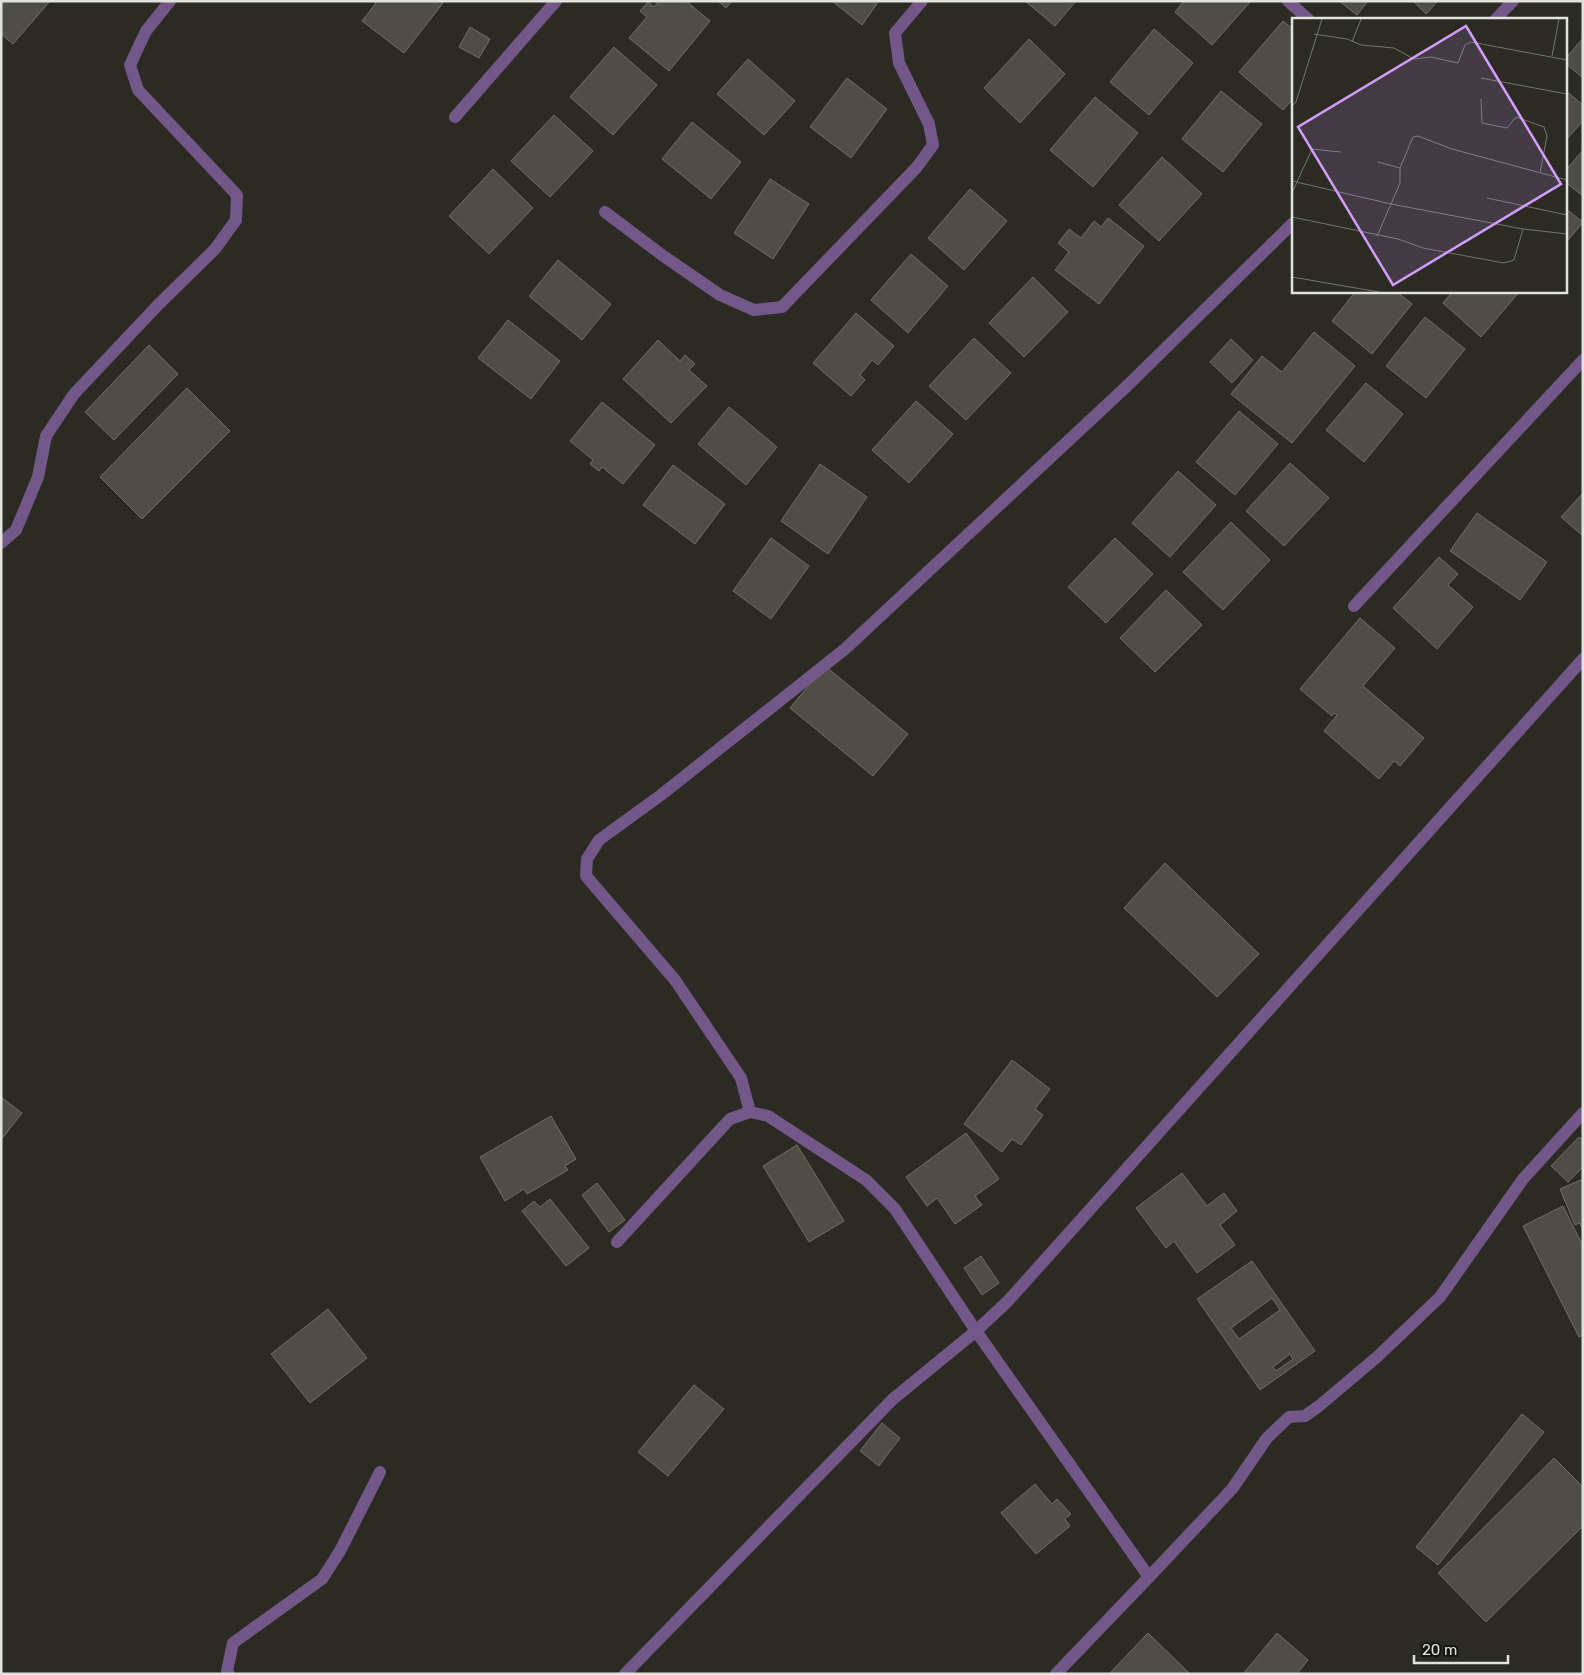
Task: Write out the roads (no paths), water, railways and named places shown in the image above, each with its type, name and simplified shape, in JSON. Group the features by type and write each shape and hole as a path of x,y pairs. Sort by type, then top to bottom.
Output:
{"street":[{"path":"1,543 16,530 38,477 46,436 74,394 157,306 215,249 236,220 237,195 138,90 130,65 146,31 170,1"},
{"path":"455,117 556,1"},
{"path":"605,212 662,255 720,295 754,310 782,307 917,167 934,145 929,124 898,63 895,33 922,1"},
{"path":"1288,1 1307,18"},
{"path":"1497,18 1513,1"},
{"path":"750,1112 741,1078 675,980 586,876 587,859 599,840 661,795 845,649 1127,386 1292,224"},
{"path":"1354,606 1583,360"},
{"path":"625,1674 894,1399 976,1331 1008,1301 1583,659"},
{"path":"617,1242 730,1119 750,1112 768,1116 866,1180 895,1209 976,1331 1149,1578"},
{"path":"1056,1674 1232,1489 1267,1438 1289,1417 1305,1416 1320,1406 1377,1357 1440,1297 1522,1179 1583,1113"},
{"path":"229,1674 227,1671 233,1643 322,1579 340,1551 380,1472"}]}
